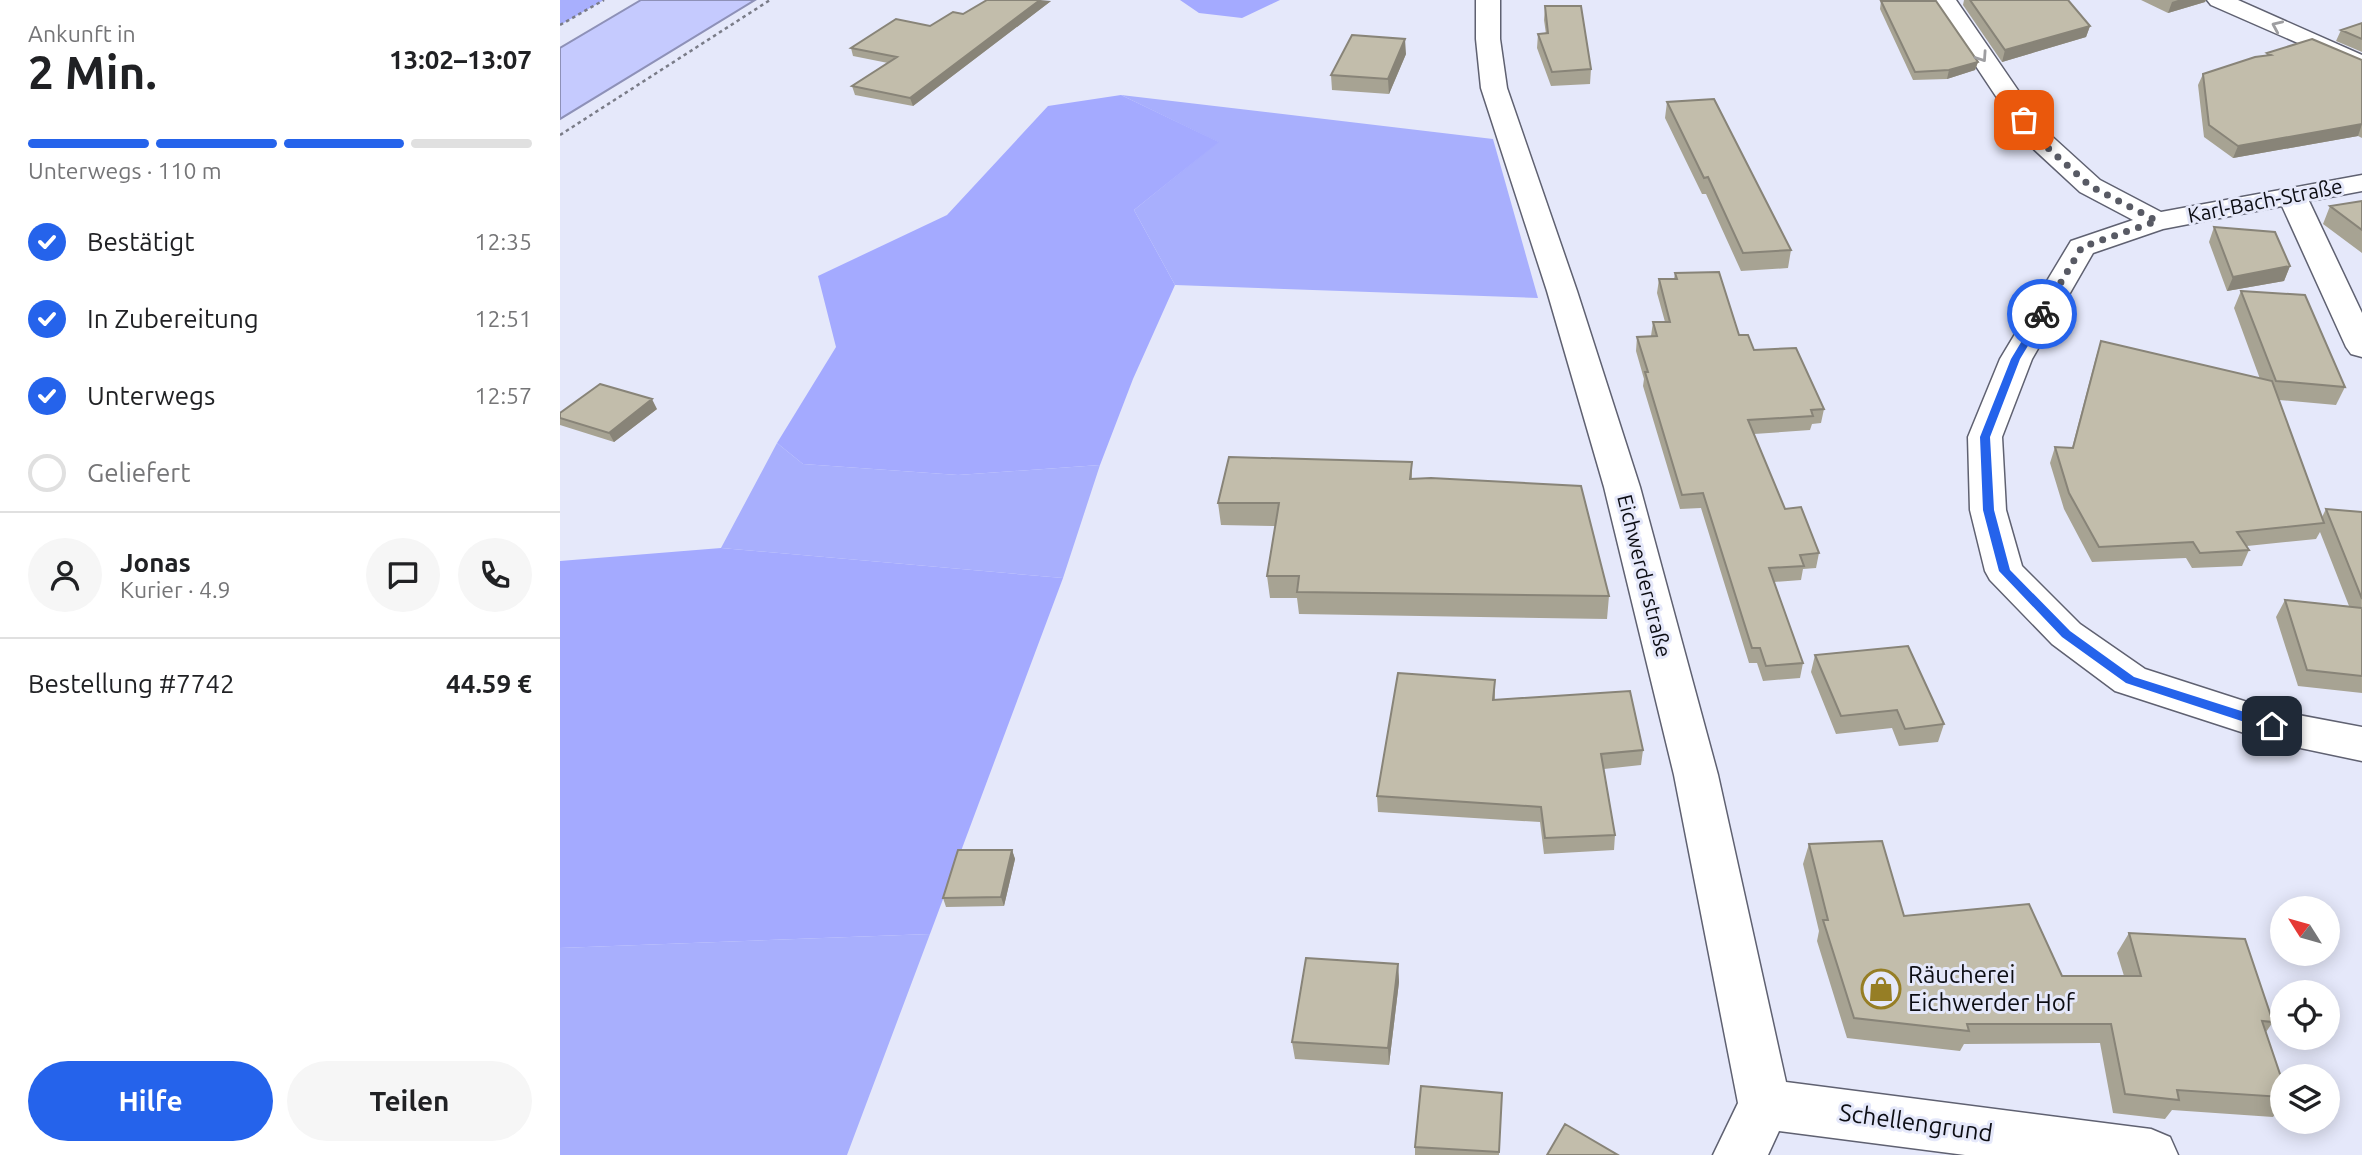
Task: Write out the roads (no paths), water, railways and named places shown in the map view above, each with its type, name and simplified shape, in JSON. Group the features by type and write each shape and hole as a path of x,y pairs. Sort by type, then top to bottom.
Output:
{"street":[{"name":"Eichwerderstraße","path":"1488,0 1488,39 1494,89 1562,291 1625,500 1696,775 1765,1105"},
{"path":"1944,0 2036,137 2090,186 2157,221"},
{"path":"2219,0 2362,64"},
{"name":"Karl-Bach-Straße","path":"2362,183 2293,198 2157,221 2082,247 2015,359 1985,437 1988,510 2004,571 2066,634 2130,680 2272,726 2362,744"},
{"path":"2293,198 2362,347"},
{"path":"1740,1155 1765,1105"},
{"name":"Schellengrund","path":"1765,1105 1844,1112 2151,1155"}],"place":[{"name":"Räucherei Eichwerder Hof","path":"1881,989"}]}
